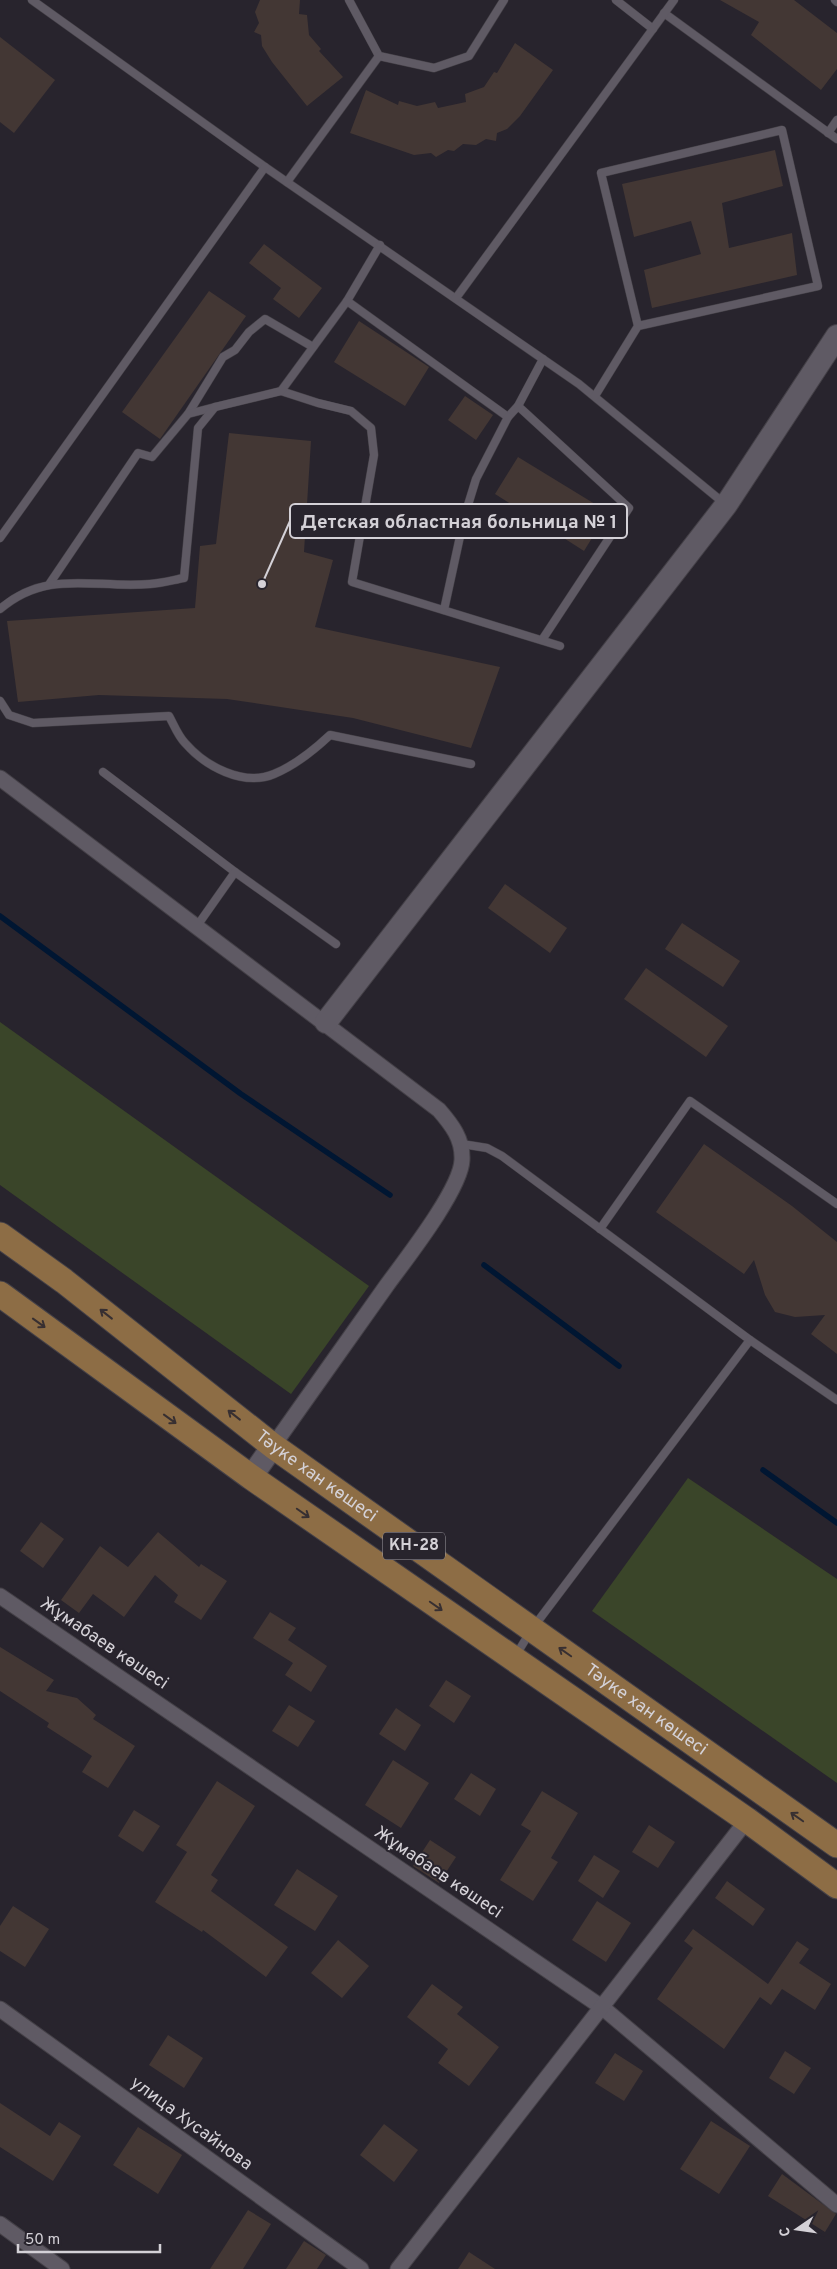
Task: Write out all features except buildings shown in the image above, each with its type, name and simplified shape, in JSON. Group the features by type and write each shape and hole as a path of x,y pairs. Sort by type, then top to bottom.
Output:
{"main road":[{"name":"Тәуке хан көшесі","path":"0,1235 64,1281 273,1446 837,1845"},
{"name":"Тәуке хан көшесі","path":"0,1294 251,1478 747,1820 837,1886"}],"street":[{"path":"326,1022 726,505 837,336"},
{"path":"0,778 326,1022 439,1110 452,1126 462,1144 462,1161 456,1183 415,1245 251,1478"},
{"name":"Жұмабаев көшесі","path":"0,1596 603,2008 837,2205"},
{"path":"398,2269 603,2008 747,1820"},
{"name":"улица Хусайнова","path":"0,2010 361,2269"},
{"path":"0,2224 62,2269"}],"lane":[{"path":"32,0 264,167 380,245 595,396 726,505"},
{"path":"349,0 379,56 434,68 469,56 504,0"},
{"path":"616,0 653,29"},
{"path":"456,298 674,0"},
{"path":"664,13 837,139"},
{"path":"287,182 379,56"},
{"path":"828,133 837,120"},
{"path":"595,396 638,326 600,173 782,130 818,286 638,326"},
{"path":"0,538 264,167"},
{"path":"282,391 347,300 380,245"},
{"path":"347,300 508,417"},
{"path":"50,583 138,454 152,457 188,414 223,357 235,350 249,332 265,319 313,347"},
{"path":"444,610 464,518 476,479 508,417 518,406 543,359"},
{"path":"188,414 282,391 318,403 351,410 371,428 374,455 352,582 560,646"},
{"path":"518,406 629,508 542,640"},
{"path":"0,609 16,596 50,583 151,584 184,578 198,428 215,407"},
{"path":"0,701 9,715 33,723 170,716 184,743 215,768 242,778 272,775 308,756 330,735 471,764"},
{"path":"103,772 235,872 336,944"},
{"path":"197,926 235,872"},
{"path":"600,1229 690,1101 837,1204"},
{"path":"462,1144 486,1148 502,1156 750,1340 837,1400"},
{"path":"514,1659 532,1630 750,1340"}],"green space":[{"path":"0,1022 369,1286 291,1394 0,1185"},
{"path":"688,1478 837,1579 837,1783 592,1611"}],"waterway":[{"path":"0,916 241,1094 390,1195"},
{"path":"484,1265 619,1366"},
{"path":"763,1470 837,1523"}],"place":[{"name":"Детская областная больница № 1","path":"262,584"}]}
